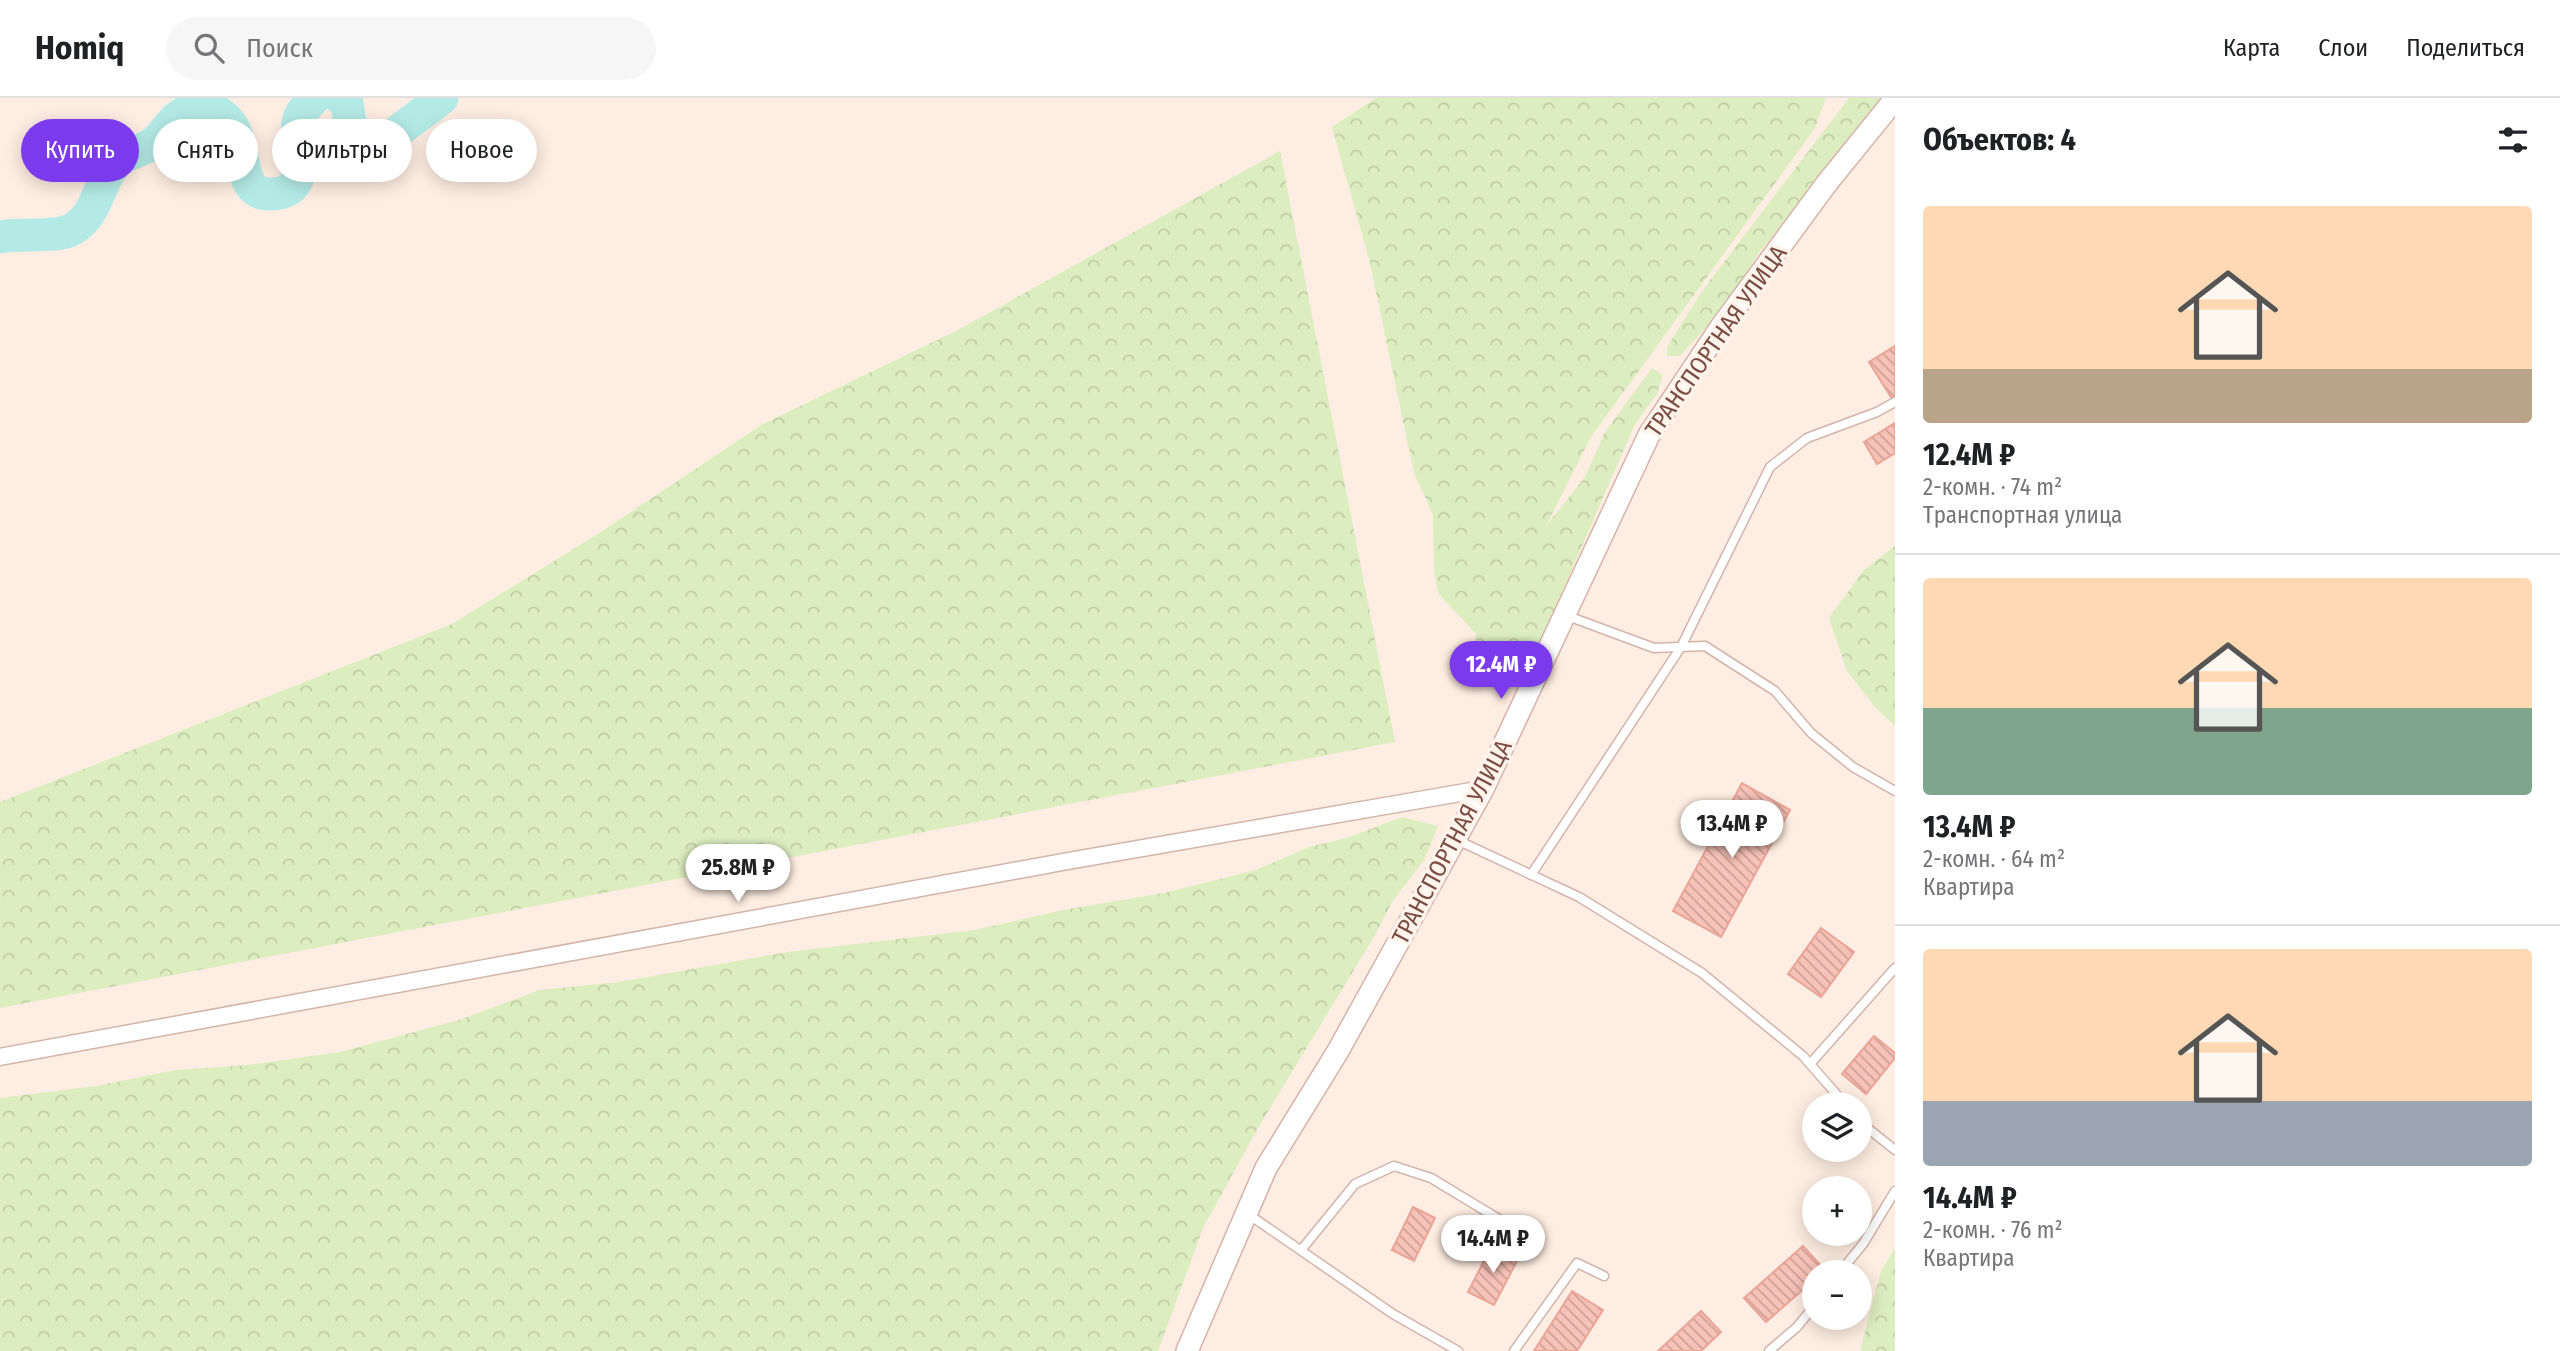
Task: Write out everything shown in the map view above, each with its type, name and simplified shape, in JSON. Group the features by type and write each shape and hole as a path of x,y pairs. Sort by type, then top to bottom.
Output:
{"main road":[{"name":"ТРАНСПОРТНАЯ УЛИЦА","path":"1187,1351 1266,1167 1338,1051 1457,840 1649,435 1721,327 1819,194 1895,99"}],"street":[{"path":"0,1057 1068,861 1483,789"}],"lane":[{"path":"1531,875 1681,647 1770,467 1807,438 1877,412 1895,402"},
{"path":"1565,615 1654,648 1705,646 1775,691 1811,733 1853,766 1895,791"},
{"path":"1457,840 1579,897 1702,974 1810,1064 1834,1092"},
{"path":"1810,1064 1895,968"},
{"path":"1872,1132 1895,1150"},
{"path":"1302,1249 1355,1184 1394,1166 1431,1178 1507,1224"},
{"path":"1850,1260 1863,1244 1895,1191"},
{"path":"1245,1213 1302,1249 1393,1314 1458,1351"},
{"path":"1514,1351 1577,1263 1604,1276"},
{"path":"1769,1351 1802,1321"}],"green space":[{"path":"1376,98 1826,98 1815,128 1591,437 1546,526 1585,477 1605,432 1652,368 1663,375 1657,394 1635,424 1530,666 1517,676 1508,670 1503,655 1486,663 1475,660 1476,634 1438,593 1434,569 1433,515 1414,473 1369,259 1332,127"},
{"path":"1849,98 1884,98 1758,254 1729,302 1680,356 1667,356 1667,347 1702,291"},
{"path":"1280,151 1395,742 0,1008 0,802 452,624 601,532 763,424 958,330"},
{"path":"1895,546 1895,726 1875,707 1847,671 1829,618 1864,570"},
{"path":"1402,817 1438,826 1424,860 1392,902 1375,935 1258,1128 1204,1226 1158,1351 0,1351 0,1098 96,1086 175,1070 248,1065 340,1052 459,1020 540,990 619,982 788,952 975,930 1063,910 1164,893 1256,870 1309,847 1347,838"},
{"path":"1895,1248 1895,1351 1860,1351 1866,1330 1872,1330 1872,1305 1881,1271"}],"building":[{"path":"1895,346 1895,396 1891,397 1869,362"},
{"path":"1895,423 1895,453 1877,464 1864,442"},
{"path":"1742,783 1790,810 1721,937 1673,911"},
{"path":"1821,928 1854,952 1821,997 1788,974"},
{"path":"1874,1036 1895,1053 1895,1058 1868,1092 1864,1092 1842,1074"},
{"path":"1413,1207 1435,1218 1414,1261 1392,1250"},
{"path":"1492,1245 1518,1259 1494,1305 1468,1292"},
{"path":"1803,1246 1816,1260 1802,1260 1802,1290 1766,1322 1744,1298"},
{"path":"1572,1291 1603,1310 1577,1351 1534,1351"},
{"path":"1701,1311 1721,1332 1701,1351 1658,1351"}],"waterway":[{"path":"0,237 58,234 73,229 87,216 116,163 152,144 178,116 195,109 214,111 230,123 240,148 245,174 257,191 278,194 288,190 298,175 298,123 301,114 314,98"},
{"path":"340,98 347,103 359,144 369,153 442,98"}]}
